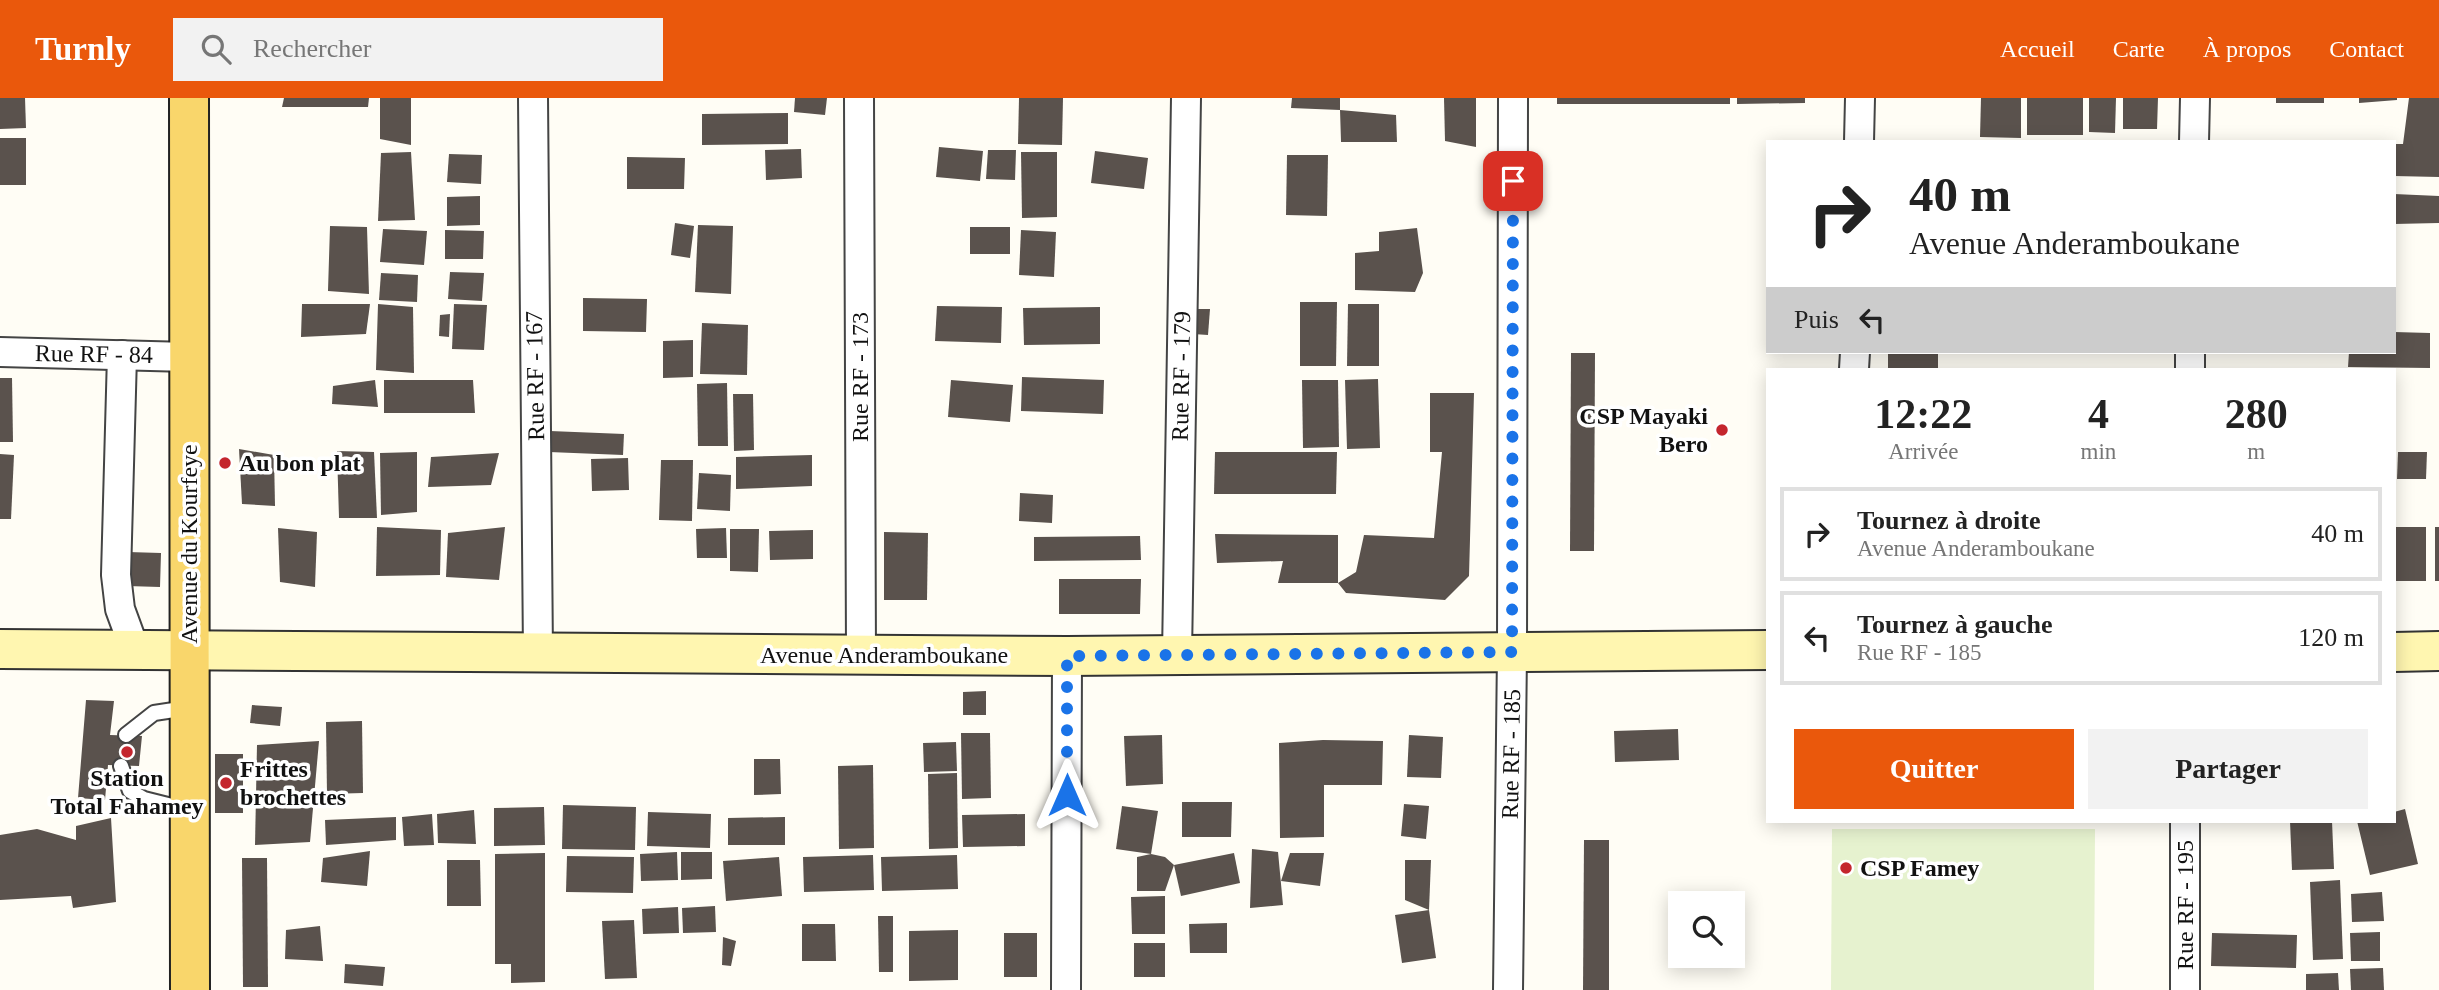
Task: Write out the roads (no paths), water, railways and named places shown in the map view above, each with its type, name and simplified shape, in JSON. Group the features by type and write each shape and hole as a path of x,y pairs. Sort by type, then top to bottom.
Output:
{"main road":[{"name":"Avenue du Kourfeye","path":"189,98 190,990"}],"street":[{"name":"Rue RF - 167","path":"533,98 538,654"},
{"name":"Rue RF - 173","path":"859,98 861,656"},
{"name":"Rue RF - 179","path":"1177,655 1186,98"},
{"name":"Rue RF - 185","path":"1508,990 1512,652 1513,98"},
{"path":"1859,140 1860,98"},
{"path":"2194,140 2195,98"},
{"name":"Rue RF - 84","path":"0,352 188,357"},
{"path":"122,355 116,575 120,609 135,650"},
{"name":"Avenue Anderamboukane","path":"0,649 861,656 1766,650"},
{"path":"2396,652 2439,652"},
{"path":"1066,990 1067,656"},
{"name":"Rue RF - 195","path":"2185,823 2185,990"}],"lane":[{"path":"126,734 154,713 189,707"},
{"path":"121,766 130,791 144,799 189,810"}],"place":[{"name":"CSP Mayaki Bero","path":"1722,430"},
{"name":"Au bon plat","path":"225,463"},
{"name":"Station Total Fahamey","path":"127,752"},
{"name":"Frittes brochettes","path":"226,783"},
{"name":"CSP Famey","path":"1846,868"}]}
